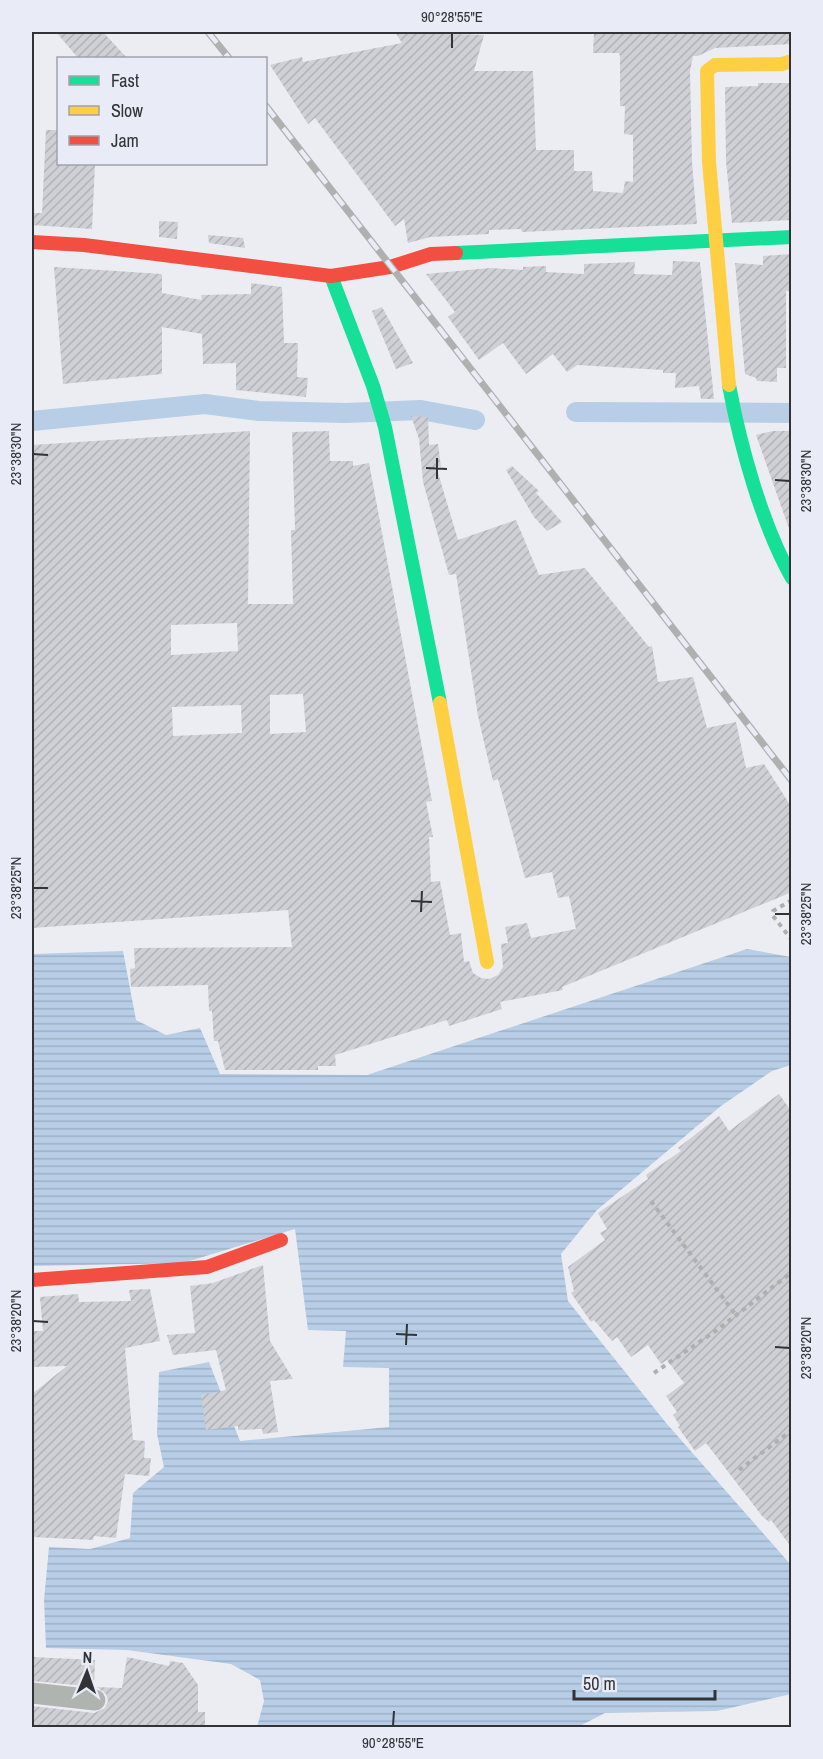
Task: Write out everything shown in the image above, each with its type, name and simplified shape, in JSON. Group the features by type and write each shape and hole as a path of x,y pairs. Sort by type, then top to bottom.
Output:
{"street":[{"path":"792,61 782,64 715,65 707,71 715,240 728,381 738,435 780,558 792,578"},
{"path":"32,242 84,246 331,276 390,267 431,254 792,237"},
{"path":"331,276 373,386 385,427 458,796 487,962"},
{"path":"32,1280 207,1267 281,1240"},
{"path":"32,1693 95,1700"}],"path":[{"path":"792,900 773,911 773,916 792,940"},
{"path":"651,1201 735,1314"},
{"path":"654,1373 792,1272"},
{"path":"739,1470 792,1430"}],"water":[{"path":"747,949 791,957 791,1065 772,1071 721,1106 597,1210 561,1254 568,1301 667,1424 791,1565 791,1694 717,1711 605,1713 578,1727 257,1727 264,1701 260,1680 231,1664 127,1650 46,1648 44,1600 49,1547 90,1549 130,1538 133,1493 164,1467 157,1434 159,1372 209,1362 240,1441 389,1427 389,1368 343,1367 346,1331 308,1330 295,1229 183,1263 32,1266 32,954 123,951 136,1020 166,1035 200,1028 220,1074 367,1075"}],"building":[{"path":"56,32 103,32 126,57 77,57"},
{"path":"395,32 484,35 474,71 533,71 536,150 574,150 574,171 592,171 593,191 623,193 625,181 633,182 633,135 624,134 625,106 620,106 620,56 619,53 593,53 594,32 792,32 792,44 715,48 693,56 690,71 692,162 697,224 522,232 521,229 489,230 489,234 430,237 408,243 404,219 395,226 315,118 308,124 270,65 302,57 303,62 402,43"},
{"path":"758,83 792,83 792,220 732,223 726,161 725,87 758,86"},
{"path":"46,130 57,130 57,165 95,165 92,229 32,225 32,213 42,213"},
{"path":"159,221 178,222 177,239 159,237"},
{"path":"208,235 243,238 245,248 209,243"},
{"path":"792,254 792,291 786,291 786,368 777,368 777,382 757,381 756,378 745,374 735,263 763,265 763,256"},
{"path":"673,261 700,262 714,399 701,399 699,386 675,388 676,373 663,373 663,370 577,365 567,372 553,354 526,374 503,343 479,360 448,317 455,312 426,274 490,268 523,270 523,267 546,266 546,272 584,274 584,264 635,262 634,274 672,275"},
{"path":"54,267 162,274 162,293 202,300 201,295 251,294 251,283 282,287 284,343 298,343 297,377 308,378 306,397 236,390 236,363 203,364 202,334 162,327 162,374 63,384"},
{"path":"382,307 413,363 396,369 372,311"},
{"path":"411,416 428,417 429,445 438,444 441,467 436,466 458,540 516,520 539,575 585,568 649,647 652,646 658,682 693,677 707,728 736,722 746,768 764,764 792,808 792,892 562,987 563,990 500,1002 502,1009 449,1026 447,1020 335,1055 336,1066 318,1066 318,1070 225,1070 218,1041 214,1041 208,985 131,987 130,969 135,968 134,948 292,947 288,910 32,928 32,445 250,431 248,604 293,604 291,530 295,530 292,432 329,431 330,461 353,461 353,466 369,463 432,801 426,802 433,837 429,837 431,882 440,881 450,935 461,933 464,962 469,961 473,973 481,978 489,979 498,975 503,967 501,944 508,943 505,927 527,923 531,938 576,929 569,896 558,898 552,872 525,878 498,779 493,781 478,716 456,574 449,575 423,482 419,439","holes":["237,623 238,651 171,655 171,625","303,694 306,732 270,734 270,695","241,705 242,733 173,736 172,707"]},
{"path":"773,431 792,431 792,537 756,435"},
{"path":"512,466 539,491 536,493 562,522 547,531 534,517 506,470"},
{"path":"779,1094 792,1112 792,1548 771,1520 769,1522 762,1516 706,1443 695,1451 678,1427 680,1426 673,1415 677,1412 666,1396 684,1383 667,1360 661,1364 648,1345 631,1357 617,1337 612,1341 594,1320 591,1322 571,1293 574,1291 568,1267 605,1240 600,1233 607,1229 598,1213 648,1179 646,1175 681,1151 678,1148 719,1116 729,1131"},
{"path":"263,1265 270,1341 293,1379 270,1381 278,1432 263,1434 262,1429 238,1430 238,1426 206,1430 201,1395 226,1390 216,1350 173,1355 167,1335 195,1333 190,1286 213,1283"},
{"path":"150,1289 160,1341 125,1348 133,1440 145,1441 144,1458 151,1458 149,1476 125,1474 116,1538 94,1536 93,1540 32,1537 32,1394 67,1366 32,1367 34,1331 43,1331 40,1297 78,1294 79,1302 131,1301 129,1290"},
{"path":"32,1657 95,1660 94,1687 32,1681"},
{"path":"127,1657 169,1666 170,1661 183,1663 198,1685 198,1712 205,1712 205,1728 32,1725 32,1706 94,1713 105,1708 108,1701 106,1694 97,1687 122,1688"}],"waterway":[{"path":"32,421 205,404 259,411 346,413 421,410 475,420"},
{"path":"576,412 792,413"}],"railway":[{"path":"208,32 228,57"},
{"path":"267,107 792,781"}],"traffic: fast":[{"path":"456,253 792,237"},
{"path":"331,276 373,386 385,427 440,703"},
{"path":"729,385 753,484 771,534 792,578"}],"traffic: slow":[{"path":"729,385 709,162 707,71 715,65 782,64 792,61"},
{"path":"440,703 487,962"}],"traffic: jam":[{"path":"32,242 84,245 331,276 390,267 431,254 456,253"},
{"path":"32,1280 207,1267 281,1240"}]}
